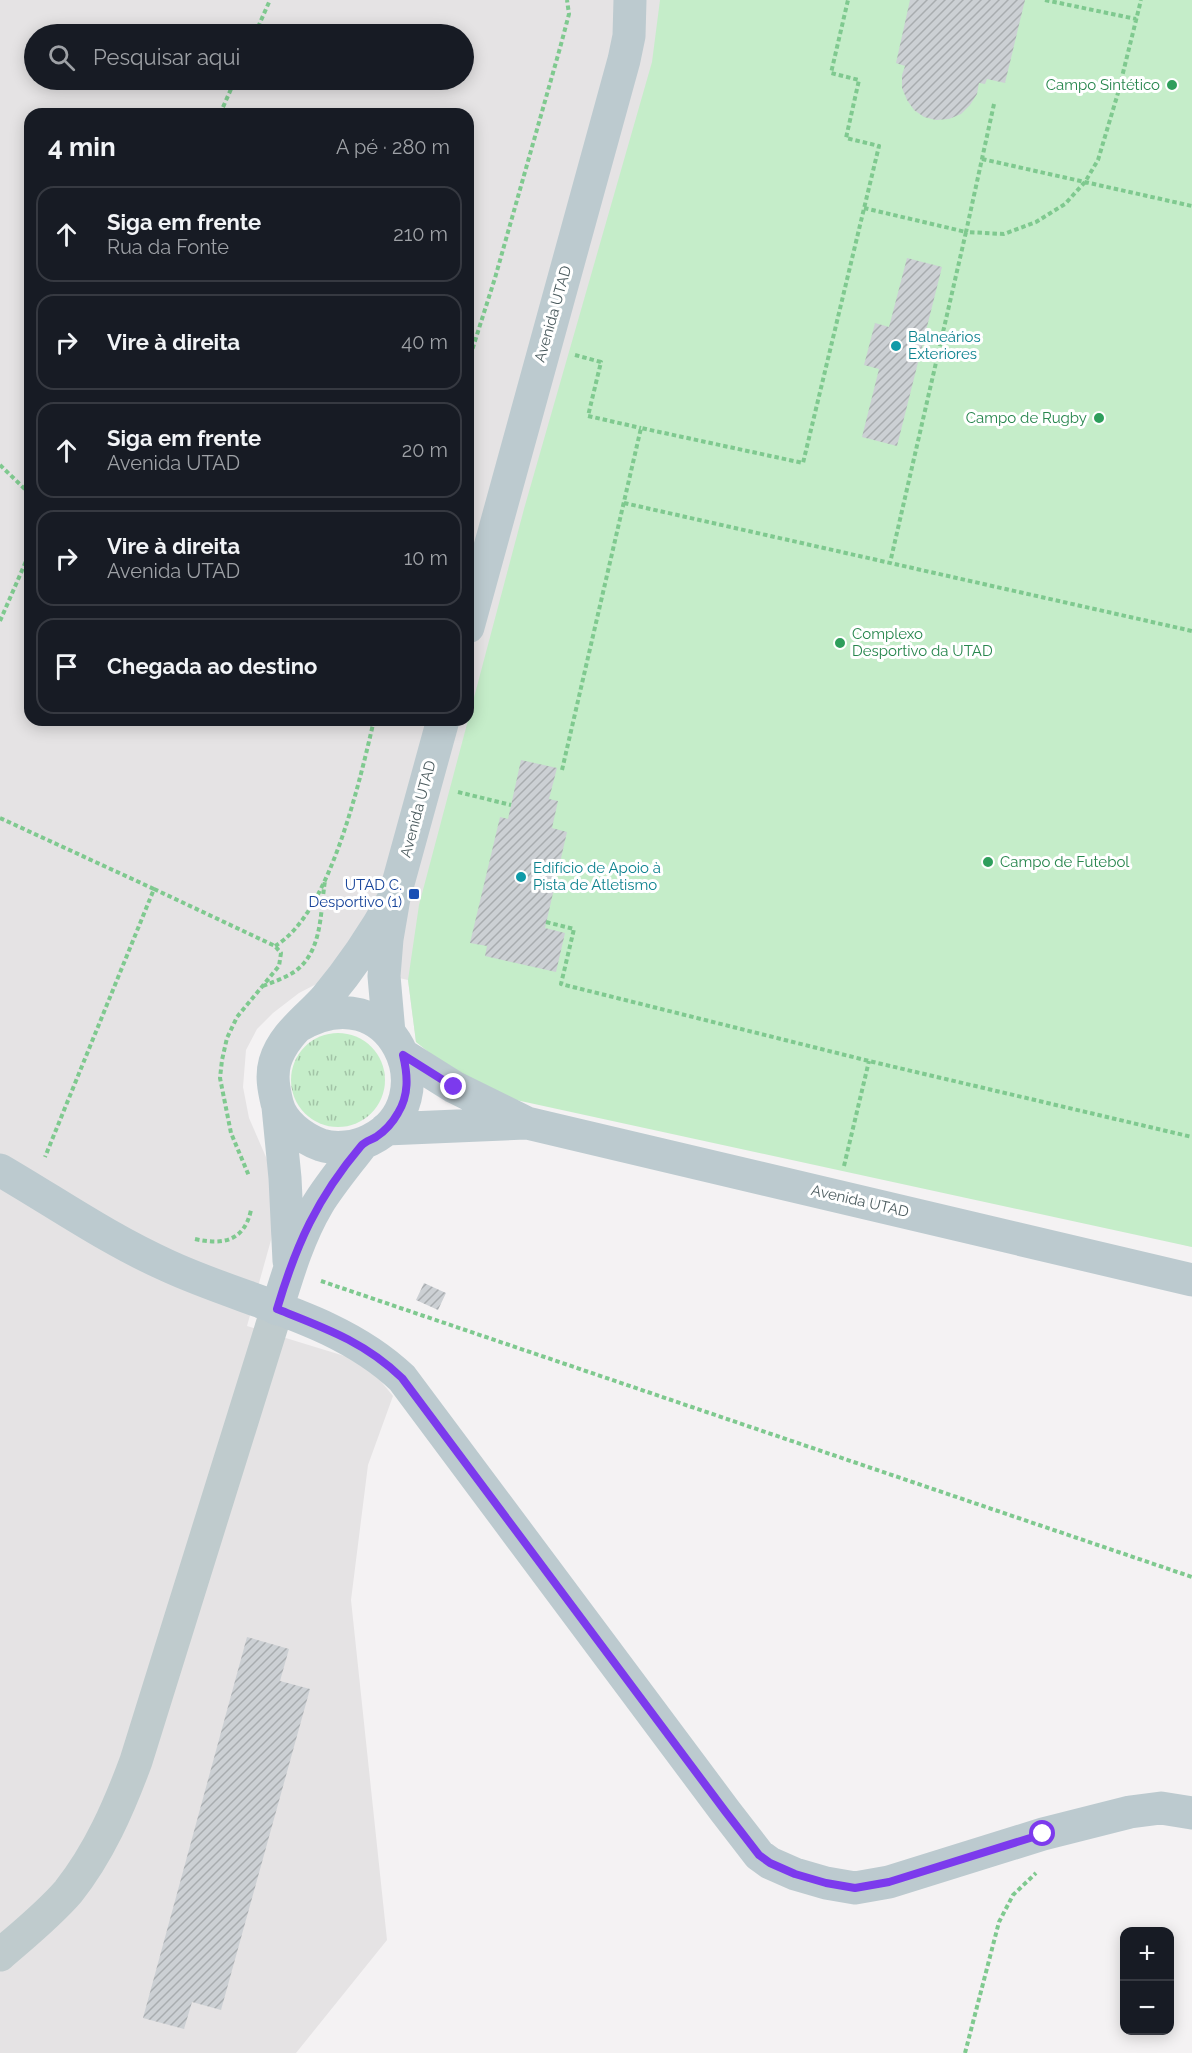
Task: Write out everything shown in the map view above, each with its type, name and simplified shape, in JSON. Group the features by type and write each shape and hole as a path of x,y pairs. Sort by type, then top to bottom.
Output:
{"street":[{"name":"Avenida UTAD","path":"474,605 624,60 629,36 630,0"},
{"name":"Avenida UTAD","path":"374,1136 398,1114 406,1095 407,1075 396,1044 384,976 387,939 394,898 440,726"},
{"name":"Avenida UTAD","path":"394,898 377,930 347,971 324,1000 283,1043 274,1064 273,1086 278,1107 289,1124 304,1137 323,1145 343,1147 374,1136 527,1123"},
{"name":"Avenida UTAD","path":"297,1027 314,1017 334,1012 354,1013 373,1020 396,1044 454,1087 527,1123 1192,1280"},
{"path":"278,1107 285,1178 289,1270"},
{"path":"2,1951 45,1915 68,1891 90,1862 115,1814 136,1761 289,1270 303,1233 318,1204 374,1136"},
{"path":"0,1170 142,1254 349,1339 384,1361 402,1378 725,1811 759,1855 770,1863 826,1883 855,1888 889,1882 1043,1834 1130,1812 1161,1808 1192,1813"}],"path":[{"path":"259,24 270,0"},
{"path":"474,344 563,37 569,14 567,0"},
{"path":"573,355 601,362 588,416 803,463 879,146 846,138 860,80 831,73 848,0"},
{"path":"1046,0 1136,19"},
{"path":"864,208 966,232 1004,234 1036,222 1065,204 1085,182 1098,160 1118,93 1141,0"},
{"path":"223,108 231,90"},
{"path":"890,563 994,104"},
{"path":"982,159 1192,206"},
{"path":"562,770 641,428"},
{"path":"0,465 24,488"},
{"path":"624,503 1192,631"},
{"path":"0,621 24,566"},
{"path":"275,946 285,940 307,912 326,877 356,796 373,726"},
{"path":"425,784 511,805"},
{"path":"0,818 275,946 281,953 279,966 237,1017 227,1038 220,1078 231,1133 249,1173 251,1185"},
{"path":"262,986 293,972 308,959 316,941 326,877"},
{"path":"45,1157 154,889"},
{"path":"546,922 574,929 561,984 869,1061 1192,1137"},
{"path":"837,1196 869,1061"},
{"path":"36,1153 54,1163"},
{"path":"186,1237 213,1243 229,1241 243,1228 251,1214 252,1205"},
{"path":"289,1270 1192,1577"},
{"path":"965,2053 999,1922 1013,1895 1038,1871"}],"shaded area":[{"path":"0,0 1192,0 1192,1247 416,1042 408,980 337,964 326,979 299,993 273,1013 257,1029 246,1050 243,1087 249,1118 269,1164 274,1216 271,1240 247,1326 351,1358 375,1374 393,1396 368,1465 351,1600 387,1940 296,2053 0,2053"}],"green space":[{"name":"Complexo Desportivo da UTAD","path":"660,0 1192,0 1192,1247 516,1100 457,1075 416,1042 408,980 419,905 466,726 474,726 474,698 524,509 652,62"},
{"path":"338,1033 356,1037 371,1047 381,1062 385,1080 381,1098 371,1113 356,1123 338,1127 320,1123 305,1113 295,1098 291,1080 295,1062 305,1047 320,1037"}],"building":[{"path":"910,0 1025,0 1005,83 987,79 985,84 979,83 977,94 970,105 961,114 949,119 936,120 924,117 914,110 902,88 905,66 896,63"},
{"name":"Balneários Exteriores","path":"907,258 942,267 897,446 862,437 879,369 864,365 875,323 889,327"},
{"name":"Edifício de Apoio à Pista de Atletismo","path":"521,760 557,768 549,799 558,801 552,828 567,832 545,928 565,933 556,972 485,956 487,946 470,943 500,817 508,819"},
{"path":"424,1283 446,1293 438,1310 416,1300"},
{"path":"247,1637 289,1649 280,1681 310,1689 221,2010 192,2002 184,2029 143,2018"}],"place":[{"name":"Campo Sintético","path":"1172,85"},
{"name":"Balneários Exteriores","path":"896,346"},
{"name":"Campo de Rugby","path":"1099,418"},
{"name":"Complexo Desportivo da UTAD","path":"840,643"},
{"name":"Campo de Futebol","path":"988,862"},
{"name":"Edifício de Apoio à Pista de Atletismo","path":"521,877"},
{"name":"UTAD C. Desportivo (1)","path":"414,894"}],"route":[{"path":"454,1087 403,1055 407,1075 406,1095 398,1114 386,1129 363,1143 318,1204 303,1233 277,1309 342,1335 364,1347 402,1378 725,1811 759,1855 770,1863 795,1874 855,1888 889,1882 1043,1834"}]}
